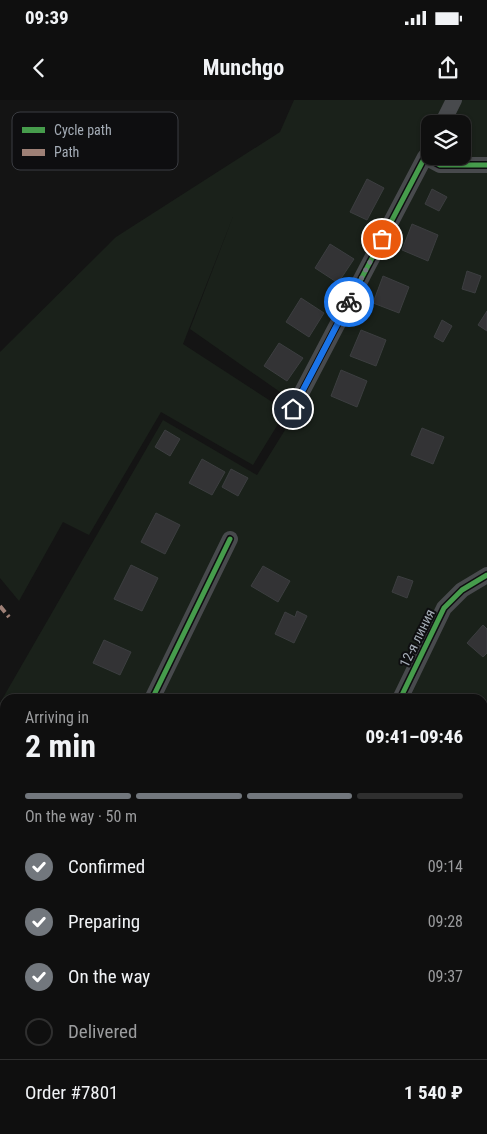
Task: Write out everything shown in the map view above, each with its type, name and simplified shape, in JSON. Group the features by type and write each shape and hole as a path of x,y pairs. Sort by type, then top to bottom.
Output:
{"street":[{"path":"446,115 454,100"},
{"path":"293,409 422,165"},
{"path":"471,165 487,165"},
{"path":"154,694 230,539"},
{"name":"12-я линия","path":"402,694 444,608 462,590 487,575"}],"shaded area":[{"path":"294,100 487,100 487,694 5,694 163,420 257,475 300,406 190,329 234,214 183,344 286,411 253,465 161,412 89,535 63,522 19,601 0,578 0,352 116,237 280,132"}],"building":[{"path":"367,179 384,188 367,220 350,212"},
{"path":"432,189 447,197 439,211 425,204"},
{"path":"412,224 438,235 428,261 402,250"},
{"path":"330,244 354,259 338,283 315,268"},
{"path":"467,271 481,276 475,293 462,289"},
{"path":"383,276 409,287 399,313 373,303"},
{"path":"301,298 324,313 309,337 286,322"},
{"path":"487,311 487,331 478,325"},
{"path":"442,320 452,326 443,342 434,337"},
{"path":"361,330 386,340 376,366 350,356"},
{"path":"279,343 303,358 287,381 264,366"},
{"path":"341,370 367,381 357,407 331,396"},
{"path":"422,428 444,437 433,464 411,455"},
{"path":"165,430 180,439 170,456 155,447"},
{"path":"202,459 225,472 212,495 189,483"},
{"path":"231,469 248,478 238,496 222,487"},
{"path":"156,513 180,525 165,554 141,542"},
{"path":"131,565 158,578 142,611 114,599"},
{"path":"263,566 290,581 278,602 251,586"},
{"path":"398,576 413,581 407,598 392,592"},
{"path":"297,611 307,616 294,643 275,634 285,612 295,617"},
{"path":"483,625 487,629 487,653 483,657 467,643"},
{"path":"104,640 131,652 120,675 93,663"}],"marked path":[{"path":"0,606 9,617"}],"cycle path":[{"path":"293,409 425,157 440,165 487,165"},
{"path":"154,694 230,539"},
{"path":"402,694 444,608 462,590 487,575"}],"way so far":[{"path":"349,302 382,239"}],"route":[{"path":"293,409 349,302"}]}
